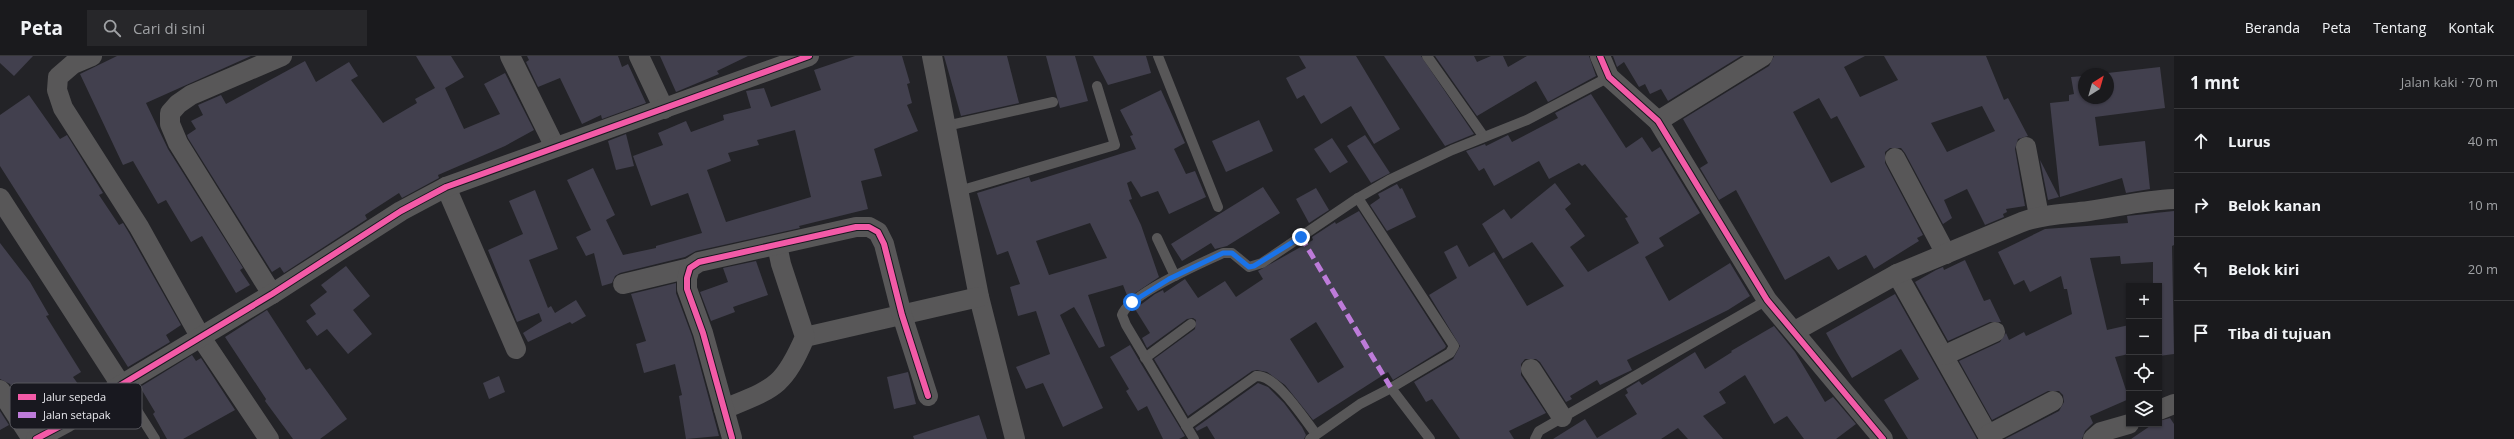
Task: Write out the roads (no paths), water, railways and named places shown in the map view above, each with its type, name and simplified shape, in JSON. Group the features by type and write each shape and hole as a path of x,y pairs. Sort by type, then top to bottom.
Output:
{"street":[{"path":"92,56 73,64 58,77 57,90 63,108 139,227 200,336 269,439"},
{"path":"272,294 178,143 170,124 170,113 178,104 191,95 282,56"},
{"path":"510,56 555,147"},
{"path":"640,56 664,109"},
{"path":"124,383 272,294 401,211 446,187 664,109 773,62 809,56"},
{"path":"932,56 979,297 1015,439"},
{"path":"1600,56 1609,77 1658,121 1768,300 1883,439"},
{"path":"1658,121 1763,56"},
{"path":"2026,147 2039,216"},
{"path":"1895,158 1946,254"},
{"path":"446,187 516,349"},
{"path":"0,198 120,383"},
{"path":"1795,331 1898,274 2039,216 2089,211 2150,200 2174,199"},
{"path":"623,284 690,268 699,262 856,227 869,227 878,232 884,244 902,314 928,396"},
{"path":"724,409 772,389 790,368 805,337 781,264 777,245"},
{"path":"690,268 687,278 687,289 703,333 732,438"},
{"path":"1898,274 1989,437 2053,401"},
{"path":"805,337 979,297"},
{"path":"1944,355 1995,332"},
{"path":"1531,369 1562,417"},
{"path":"0,390 10,405"},
{"path":"2162,409 2174,404"},
{"path":"2093,439 2101,432 2126,425"},
{"path":"25,429 32,439"},
{"path":"36,439 55,429"}],"lane":[{"path":"1158,56 1218,206"},
{"path":"1427,56 1484,137"},
{"path":"1194,439 1126,325 1123,311 1132,302 1175,276 1228,252 1249,267 1262,263 1358,198 1389,180 1545,111 1609,77"},
{"path":"958,191 1115,145 1097,86"},
{"path":"946,126 1053,102"},
{"path":"1186,426 1256,376 1261,376 1274,383 1313,436 1373,396 1391,388 1450,353 1454,346 1358,198"},
{"path":"1157,238 1175,276"},
{"path":"1535,439 1539,431 1562,417 1768,300"},
{"path":"1145,358 1191,324"},
{"path":"1391,388 1430,439"},
{"path":"142,418 155,439"}]}
